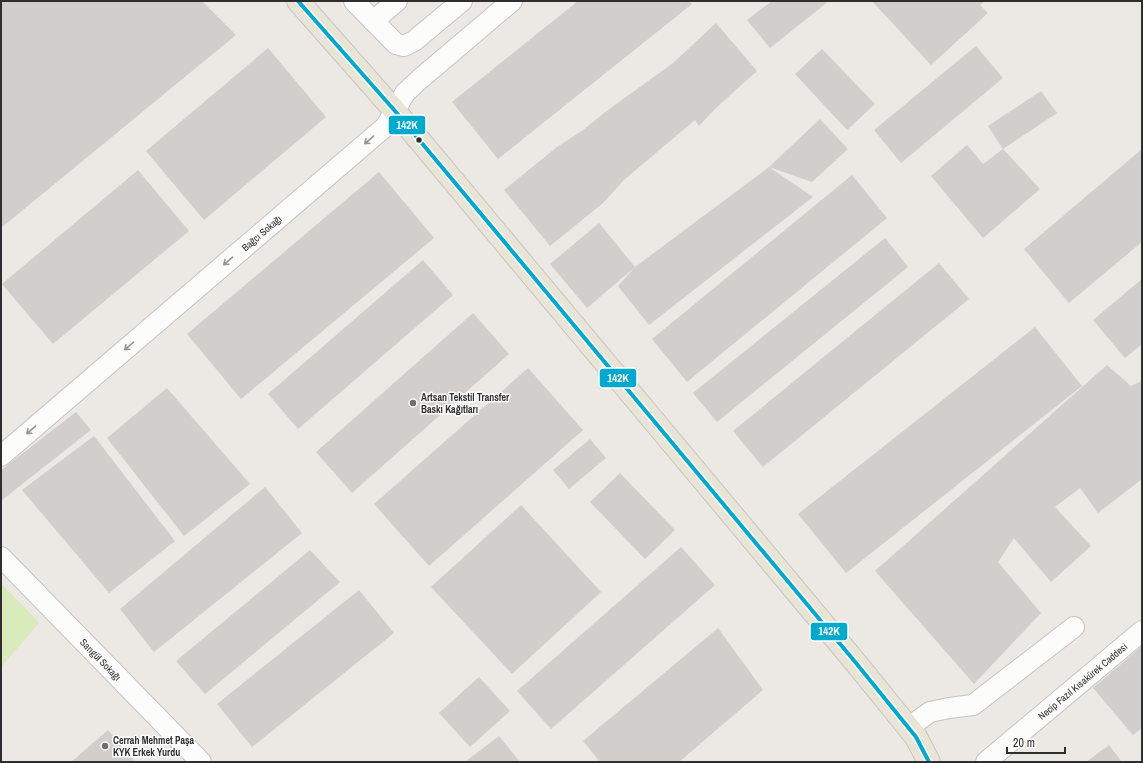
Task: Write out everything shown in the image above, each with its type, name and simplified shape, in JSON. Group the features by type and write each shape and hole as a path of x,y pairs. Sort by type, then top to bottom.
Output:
{"main road":[{"path":"298,1 394,111 856,663 916,737 929,762"}],"street":[{"path":"354,1 396,44 404,46 414,41 462,1"},
{"path":"373,21 397,1"},
{"name":"Bağcı Sokağı","path":"1,456 386,126 405,93 512,1"},
{"name":"Sarıgül Sokağı","path":"1,557 201,762"},
{"path":"908,728 930,712 973,705 1074,627"},
{"name":"Necip Fazıl Kısakürek Caddesi","path":"986,762 1142,631"}],"green space":[{"path":"1,583 39,623 1,667"}],"building":[{"path":"1,1 202,1 236,35 1,228"},
{"path":"578,1 689,1 692,4 498,159 452,102"},
{"path":"772,1 829,1 770,48 747,20"},
{"path":"872,1 985,1 980,5 988,13 931,65"},
{"path":"716,23 757,71 717,107 699,126 695,120 625,179 603,203 550,246 504,190 557,147 583,130 673,63"},
{"path":"976,46 1003,78 901,163 874,130"},
{"path":"268,48 326,117 204,220 146,151"},
{"path":"822,49 875,104 847,130 795,74"},
{"path":"1041,91 1057,113 1003,149 988,126"},
{"path":"820,119 848,149 812,182 769,167"},
{"path":"967,145 983,164 1003,149 1040,189 983,238 931,176"},
{"path":"1142,149 1142,242 1069,303 1024,249"},
{"path":"769,167 813,197 649,325 618,286 635,267"},
{"path":"138,170 189,231 53,344 2,284"},
{"path":"379,172 434,238 241,399 187,334"},
{"path":"852,175 887,218 687,382 652,339"},
{"path":"599,223 635,267 587,308 550,264"},
{"path":"885,238 908,267 717,422 693,393"},
{"path":"423,260 453,295 298,429 268,394"},
{"path":"939,263 969,299 763,467 733,431"},
{"path":"1142,279 1142,344 1125,358 1093,320"},
{"name":"Artsan Tekstil Transfer Baskı Kağıtları","path":"473,313 509,354 352,493 316,452"},
{"path":"1035,327 1082,386 846,573 798,514"},
{"path":"1107,365 1131,386 1142,381 1142,479 1098,513 1080,488 1055,507 1091,546 1051,582 1014,538 998,562 1041,613 974,684 875,571"},
{"path":"528,368 583,430 429,566 374,504"},
{"path":"167,388 250,484 184,536 107,438"},
{"path":"76,412 91,430 2,500 1,470"},
{"path":"94,436 175,541 109,593 22,490"},
{"path":"590,439 606,458 569,489 553,470"},
{"path":"620,473 675,530 645,559 590,502"},
{"path":"265,487 302,533 154,652 120,609"},
{"path":"521,505 601,592 512,674 431,587"},
{"path":"681,547 715,585 551,729 517,691"},
{"path":"310,550 340,582 205,694 176,661"},
{"path":"359,590 394,633 252,747 217,704"},
{"path":"718,628 763,690 679,762 600,762 583,741"},
{"path":"1142,646 1142,728 1133,735 1093,688"},
{"path":"479,677 510,711 470,747 439,713"},
{"name":"Cerrah Mehmet Paşa KYK Erkek Yurdu","path":"108,730 135,762 71,762"},
{"path":"499,736 520,762 465,762"},
{"path":"1109,745 1122,762 1086,762"}],"transit line":[{"name":"142K","path":"298,1 395,111 856,663 916,737 929,762"}],"place":[{"name":"Artsan Tekstil Transfer Baskı Kağıtları","path":"413,403"},
{"name":"Cerrah Mehmet Paşa KYK Erkek Yurdu","path":"105,746"}]}
